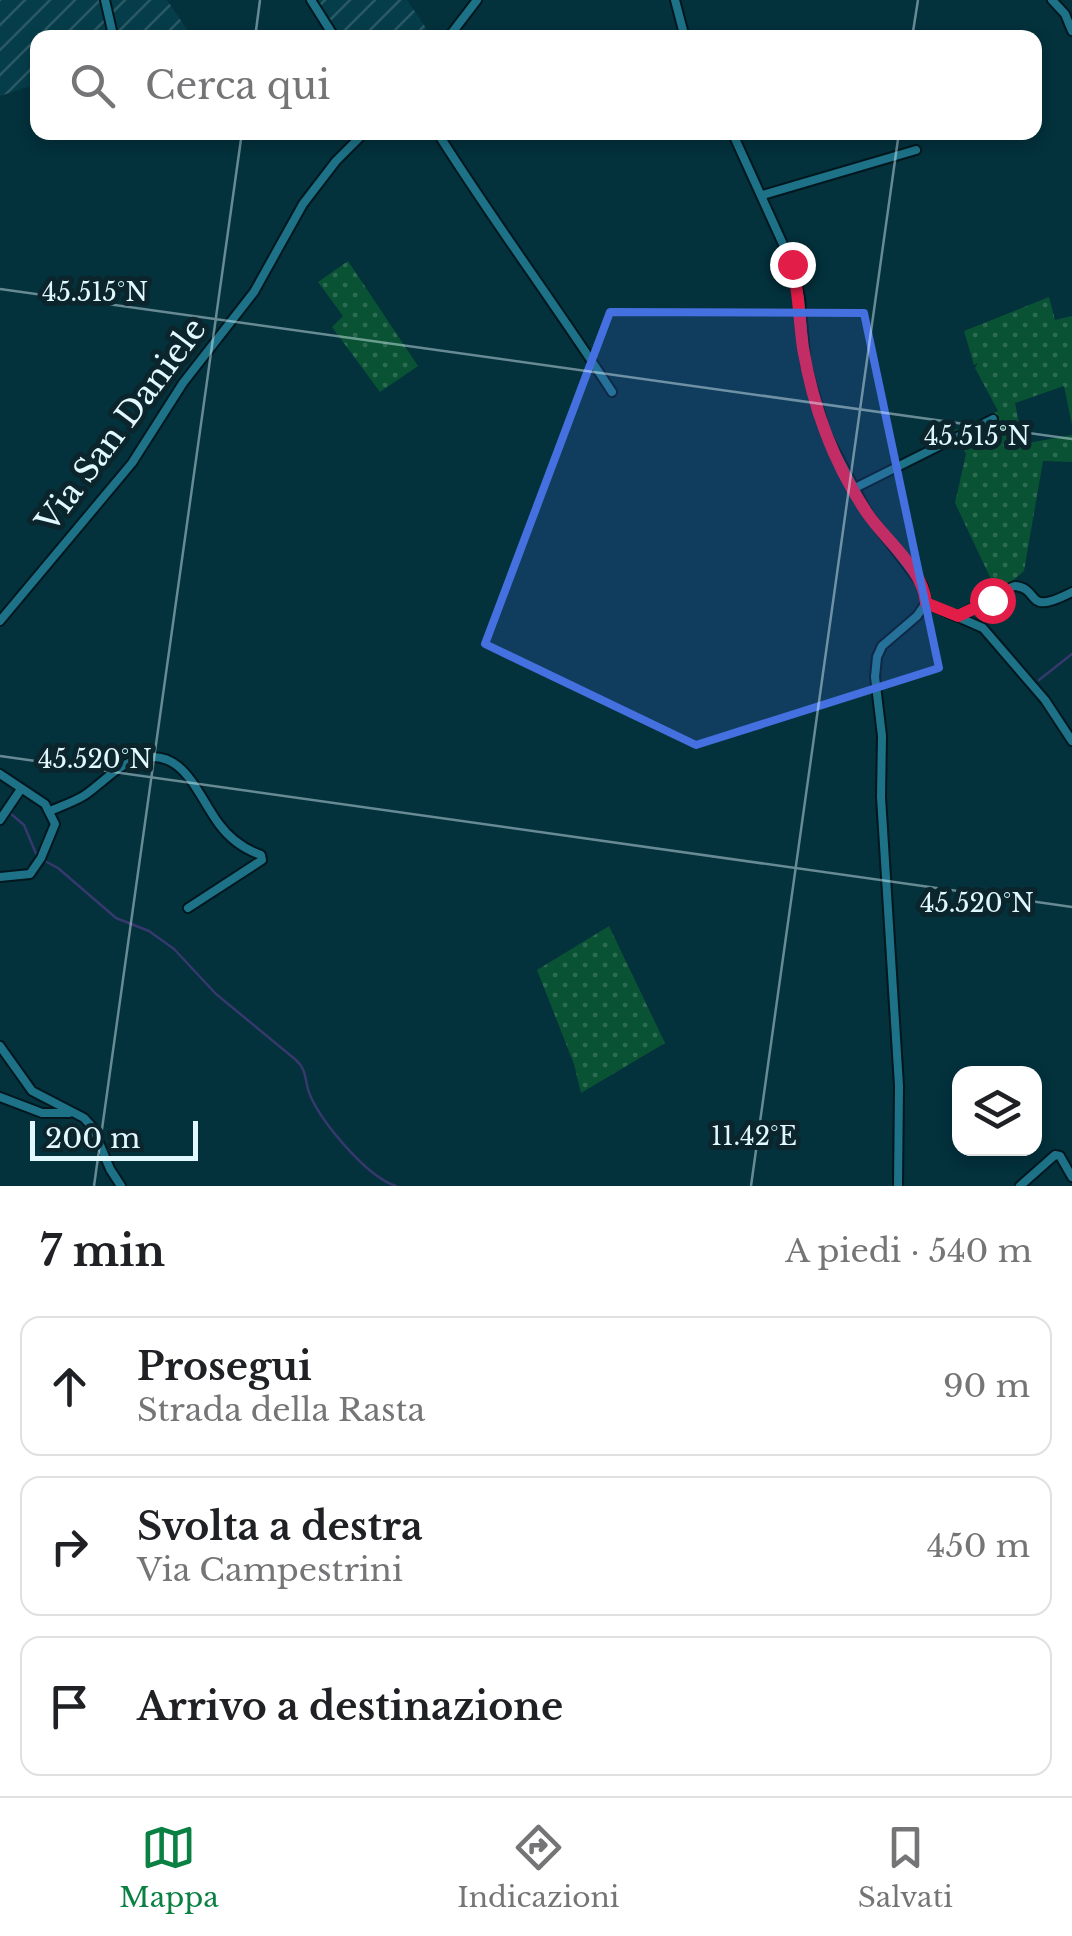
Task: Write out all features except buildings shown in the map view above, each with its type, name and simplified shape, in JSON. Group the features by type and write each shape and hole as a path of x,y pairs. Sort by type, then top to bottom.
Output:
{"street":[{"path":"104,0 112,30"},
{"path":"311,0 330,30"},
{"path":"454,30 478,0"},
{"path":"675,0 683,30"},
{"path":"1052,0 1072,30"},
{"name":"Via San Daniele","path":"0,621 132,463 183,382 254,292 302,204 357,140"},
{"path":"443,140 490,216 543,285 612,392"},
{"path":"736,140 763,195 798,286 802,342 816,410 853,489 918,578 926,603"},
{"path":"763,195 916,150"},
{"path":"853,489 993,419"},
{"path":"958,616 992,600 1008,587 1022,589 1034,601 1044,603 1072,592"},
{"path":"926,603 976,623 992,637 1045,700 1072,741"},
{"path":"898,1186 899,1086 881,796 882,725 875,677 882,646 917,616 926,603"},
{"path":"50,811 81,798 134,760 153,757 185,770 220,825 262,860 188,908"},
{"path":"0,774 50,811 55,824 30,874 0,878"},
{"path":"0,820 22,790"},
{"path":"0,1046 32,1092 74,1112 93,1128 121,1186"},
{"path":"0,1097 42,1113 74,1112"},
{"path":"1020,1186 1055,1155 1060,1156 1072,1176"}],"highlighted area":[{"path":"610,312 864,313 939,668 696,745 485,644"}],"shaded area":[{"path":"0,0 167,0 187,30 30,30 30,86 0,96"},
{"path":"317,0 407,0 427,30 337,30"}],"green space":[{"path":"348,261 418,366 380,392 332,327 343,316 318,282"},
{"path":"1049,297 1055,320 1072,316 1072,425 1064,386 1015,403 1023,444 1072,435 1072,462 1043,461 1024,571 998,594 955,503 966,454 953,431 998,411 975,368 978,363 974,365 964,331"},
{"path":"609,926 665,1043 581,1093 574,1064 537,970"}],"waterway":[{"path":"1039,680 1072,654"},
{"path":"10,813 24,825 37,856"},
{"path":"43,860 58,868 116,918 149,931 174,949 216,994 296,1060 316,1107 335,1134 359,1161 396,1186"}],"route":[{"path":"792,264 816,410 839,463 868,514 918,578 926,603 958,616 992,600"}]}
